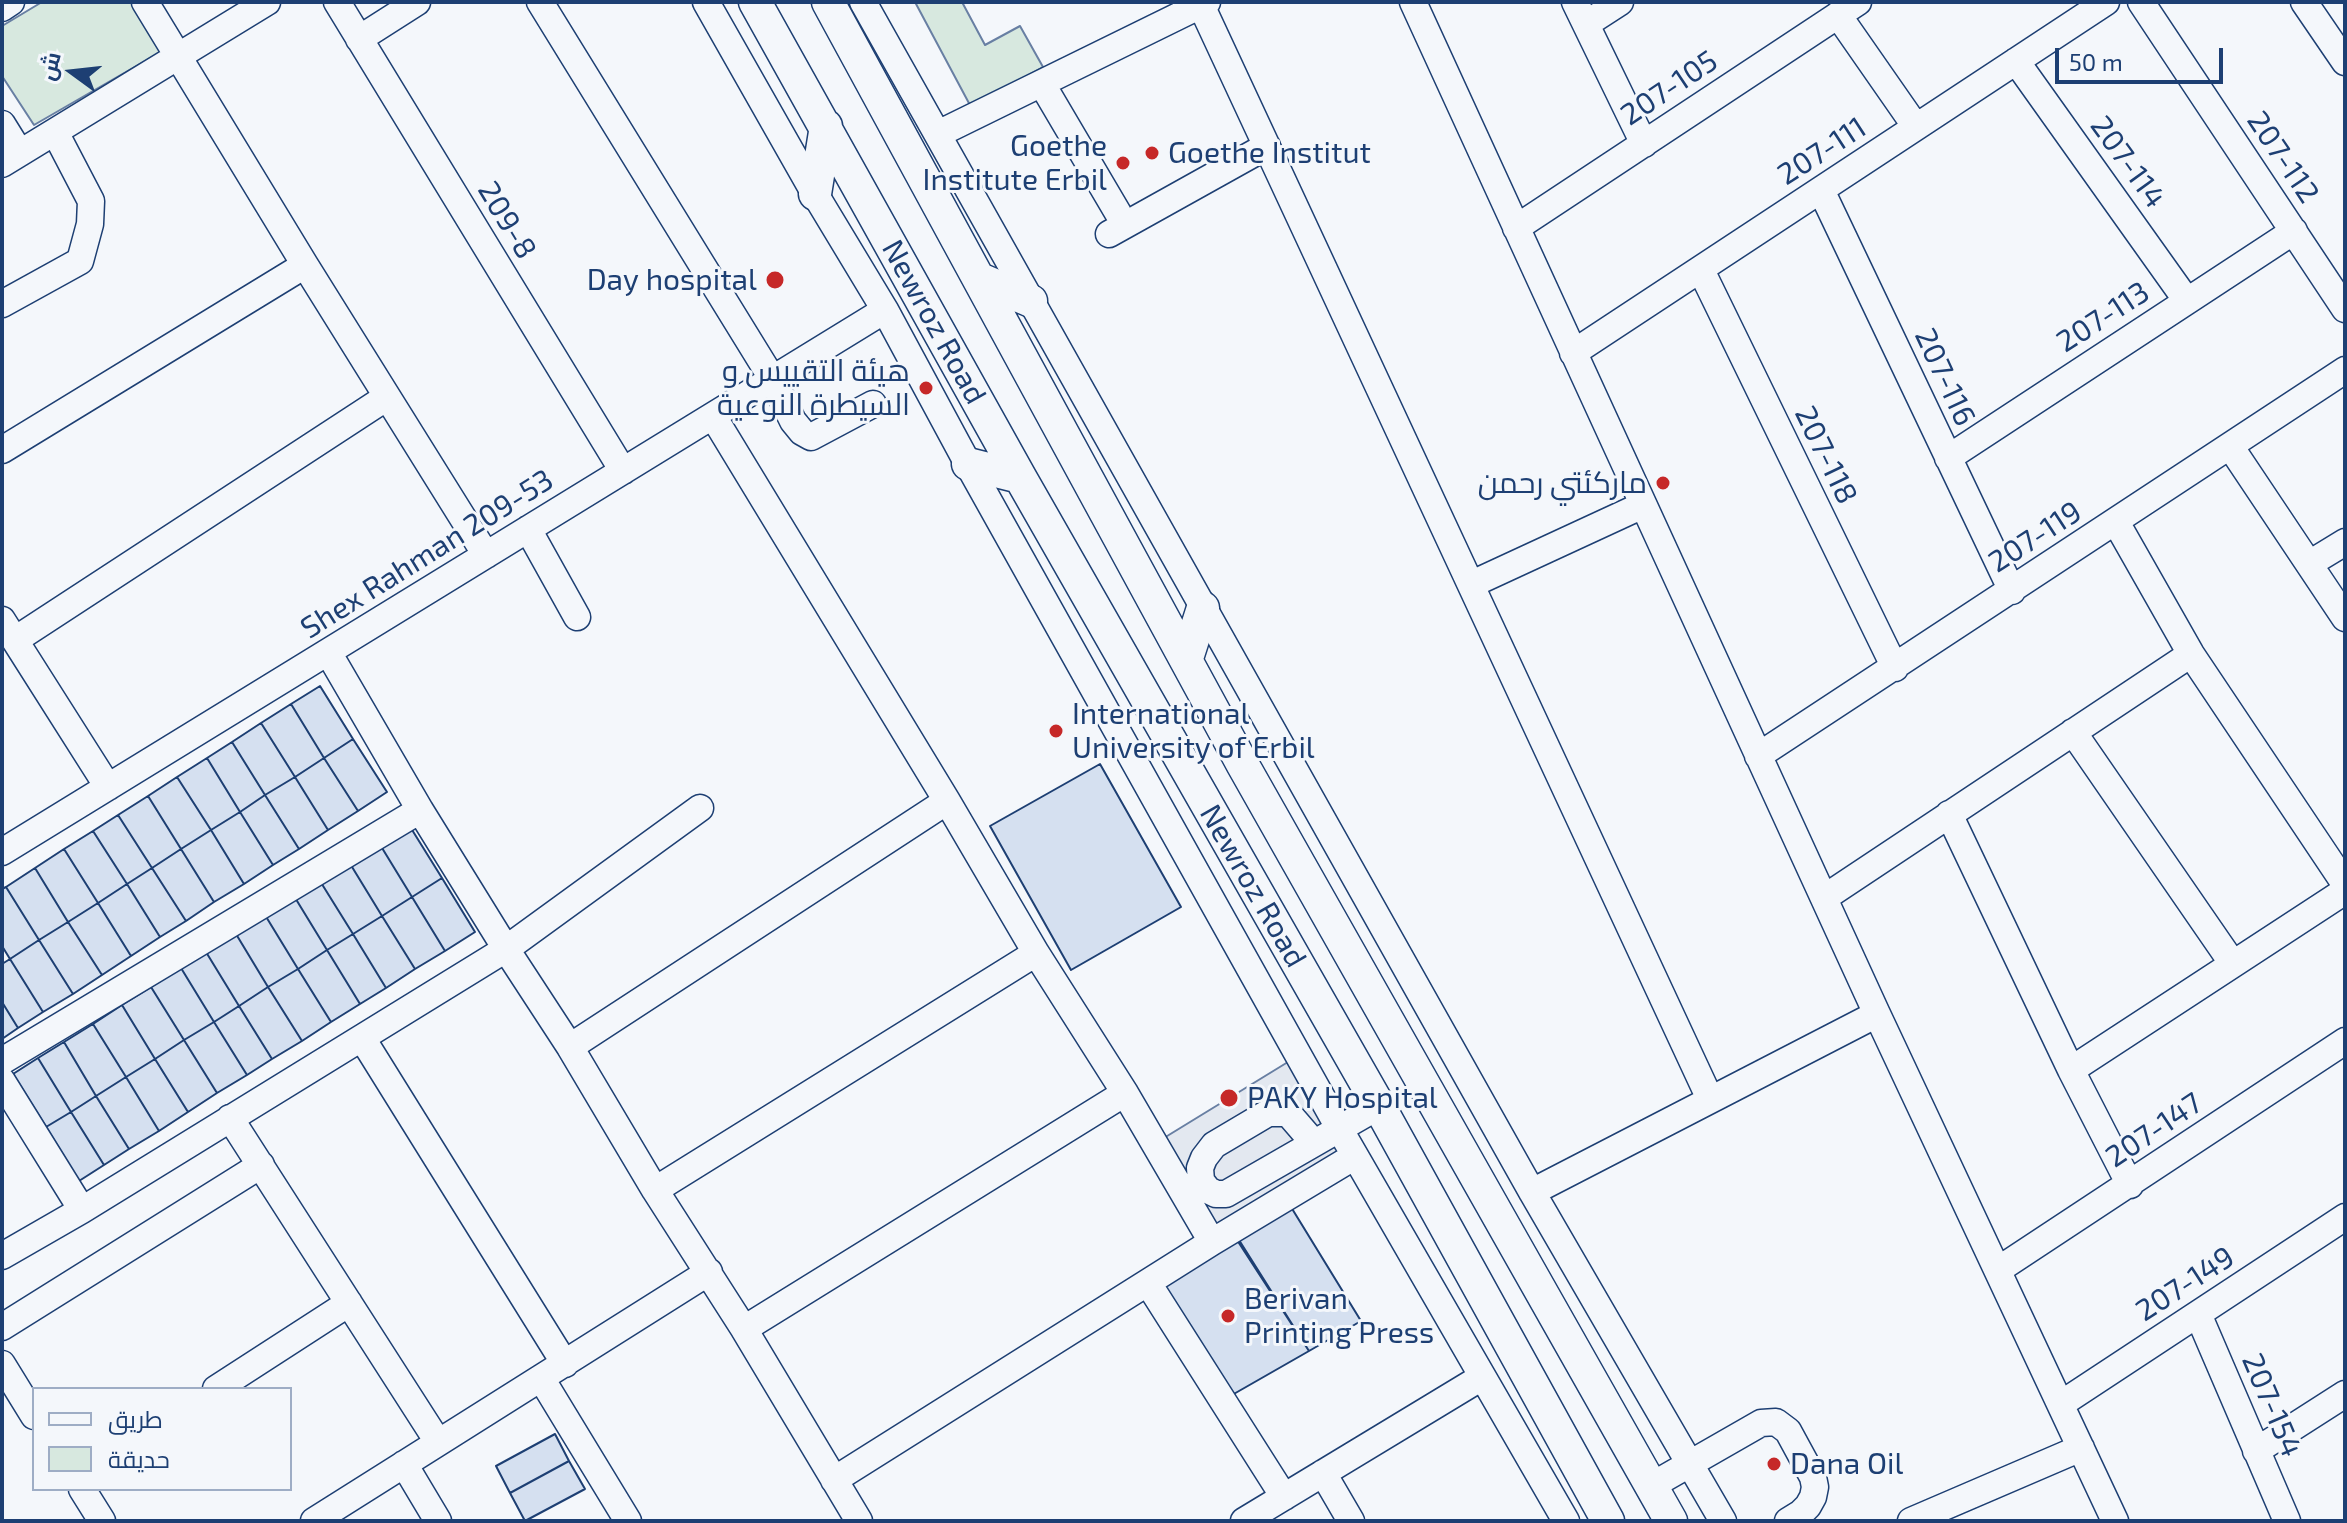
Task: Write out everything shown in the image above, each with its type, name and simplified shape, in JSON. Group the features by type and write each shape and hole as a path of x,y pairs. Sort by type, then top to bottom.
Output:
{"main road":[{"name":"Newroz Road","path":"755,2 1020,477 1379,1106 1608,1521"},
{"name":"Newroz Road","path":"828,2 1243,765 1671,1521"},
{"path":"815,194 826,126"},
{"path":"980,279 1031,301"},
{"path":"968,464 1020,477"},
{"path":"1187,658 1203,608"},
{"path":"1194,783 1216,783 1236,773 1243,765"},
{"path":"1219,828 1237,806 1264,800"}],"street":[{"path":"2,8 11,2"},
{"path":"145,2 486,555"},
{"path":"2,124 11,159 267,2"},
{"name":"209-8","path":"337,2 623,471"},
{"path":"359,39 417,2"},
{"path":"540,2 802,432 811,437 873,404"},
{"path":"706,2 885,310 1339,1128 1566,1521"},
{"path":"863,2 1532,1192 1723,1521"},
{"path":"1413,2 1877,1014 2115,1521"},
{"path":"1620,2 1581,13 1644,144"},
{"name":"207-111","path":"1573,353 2106,2"},
{"name":"207-112","path":"2141,2 2345,309"},
{"path":"2304,2 2345,62"},
{"path":"938,134 1204,3 1267,146 1710,1099"},
{"path":"1848,9 1916,127"},
{"name":"207-105","path":"1516,228 1848,9"},
{"name":"207-114","path":"2016,61 2187,301"},
{"path":"1042,84 1114,224 1267,146"},
{"path":"2,304 80,261 90,224 91,201 55,132"},
{"name":"207-116","path":"1821,190 2012,591"},
{"name":"207-113","path":"1948,458 2294,231"},
{"path":"2,450 305,265"},
{"name":"207-118","path":"1701,270 1895,668"},
{"name":"Shex Rahman 209-53","path":"2,852 885,310"},
{"name":"207-119","path":"1758,756 2345,370"},
{"path":"108,787 8,630 387,397"},
{"path":"713,416 1036,953 1125,1093 1212,1242"},
{"path":"2230,446 2345,618"},
{"path":"1472,584 1643,505"},
{"path":"2116,522 2191,654 2345,884"},
{"path":"528,529 577,617"},
{"path":"2309,564 2345,542"},
{"path":"328,652 420,810 709,1272 859,1521"},
{"path":"1824,898 2191,654"},
{"path":"2073,732 2233,964"},
{"path":"570,1047 947,801"},
{"path":"2,1256 506,949 700,808"},
{"path":"2,1061 420,810"},
{"path":"1949,814 2071,1070 2130,1185"},
{"path":"2071,1070 2345,891"},
{"path":"655,1190 1036,953"},
{"path":"1532,1192 1877,1014"},
{"path":"362,1038 565,1364"},
{"name":"207-147","path":"1998,1270 2345,1041"},
{"path":"2,1081 82,1210"},
{"path":"744,1329 1125,1093"},
{"path":"1313,1142 1379,1106"},
{"path":"230,1118 438,1442"},
{"path":"834,1480 1212,1242 1355,1156"},
{"path":"2,1327 261,1165"},
{"name":"207-149","path":"2061,1404 2345,1217"},
{"path":"314,1521 709,1272"},
{"path":"1148,1283 1284,1497"},
{"path":"219,1387 349,1303"},
{"name":"207-154","path":"2198,1314 2287,1521"},
{"path":"2,1364 32,1413"},
{"path":"1244,1521 1482,1377"},
{"path":"541,1378 628,1521"},
{"path":"2256,1451 2345,1394"},
{"path":"1651,1486 1761,1423 1776,1422 1788,1431 1813,1477 1815,1487 1808,1506 1788,1521"},
{"path":"1911,1521 2081,1448"},
{"path":"404,1464 438,1521"},
{"path":"1323,1473 1351,1521"},
{"path":"83,1491 102,1521"}],"green space":[{"path":"42,2 133,2 164,50 34,125 2,76 2,26"},
{"path":"915,2 962,2 985,45 1020,26 1043,67 971,107"}],"shaded area":[{"path":"1301,1054 1352,1147 1214,1230 1159,1141"}],"building":[{"path":"320,686 353,739 324,758 291,704"},
{"path":"291,704 324,758 295,777 261,723"},
{"path":"261,723 295,777 265,795 232,742"},
{"path":"353,739 387,792 358,811 324,758"},
{"path":"232,742 265,795 240,812 207,758"},
{"path":"207,758 240,812 211,830 177,777"},
{"path":"324,758 358,811 328,830 295,777"},
{"name":"International University of Erbil","path":"1100,764 1181,907 1071,970 990,826"},
{"path":"177,777 211,830 181,849 148,796"},
{"path":"295,777 328,830 299,849 265,795"},
{"path":"265,795 299,849 273,865 240,812"},
{"path":"148,796 181,849 152,868 118,815"},
{"path":"240,812 273,865 244,884 211,830"},
{"path":"118,815 152,868 127,884 93,831"},
{"path":"409,825 442,878 412,897 379,843"},
{"path":"211,830 244,884 214,902 181,849"},
{"path":"93,831 127,884 98,903 64,849"},
{"path":"379,843 412,897 382,916 349,862"},
{"path":"64,849 98,903 68,922 35,868"},
{"path":"181,849 214,902 186,921 152,868"},
{"path":"349,862 382,916 353,934 320,881"},
{"path":"35,868 68,922 39,940 6,887"},
{"path":"152,868 186,921 160,937 127,884"},
{"path":"442,878 475,932 445,951 412,897"},
{"path":"320,881 353,934 327,950 294,896"},
{"path":"127,884 160,937 131,956 98,903"},
{"path":"6,887 39,940 10,959 2,946 2,889"},
{"path":"294,896 327,950 298,969 265,915"},
{"path":"412,897 445,951 415,969 382,916"},
{"path":"98,903 131,956 102,975 68,922"},
{"path":"265,915 298,969 268,987 236,934"},
{"path":"382,916 415,969 386,988 353,934"},
{"path":"68,922 102,975 73,994 39,940"},
{"path":"236,934 268,987 239,1006 206,952"},
{"path":"353,934 386,988 360,1004 327,950"},
{"path":"39,940 73,994 43,1012 10,959"},
{"path":"327,950 360,1004 331,1022 298,969"},
{"path":"206,952 239,1006 214,1022 181,968"},
{"path":"10,959 43,1012 18,1028 2,1002 2,964"},
{"path":"181,968 214,1022 184,1040 151,987"},
{"path":"298,969 331,1022 302,1041 268,987"},
{"path":"151,987 184,1040 155,1059 122,1005"},
{"path":"268,987 302,1041 272,1059 239,1006"},
{"path":"2,1002 18,1028 2,1039"},
{"path":"122,1005 155,1059 126,1077 93,1024"},
{"path":"239,1006 272,1059 247,1075 214,1022"},
{"path":"214,1022 247,1075 217,1093 184,1040"},
{"path":"93,1024 126,1077 96,1096 64,1042"},
{"path":"184,1040 217,1093 188,1112 155,1059"},
{"path":"64,1042 96,1096 71,1112 38,1058"},
{"path":"38,1058 71,1112 46,1127 13,1074"},
{"path":"155,1059 188,1112 159,1131 126,1077"},
{"path":"126,1077 159,1131 129,1149 96,1096"},
{"path":"96,1096 129,1149 104,1165 71,1112"},
{"path":"71,1112 104,1165 79,1181 46,1127"},
{"path":"1291,1207 1361,1321 1309,1351 1239,1240"},
{"name":"Berivan Printing Press","path":"1237,1240 1309,1351 1225,1399 1155,1291"},
{"path":"555,1434 569,1461 510,1493 496,1466"},
{"path":"569,1461 585,1489 525,1521 510,1493"}],"place":[{"name":"Goethe Institut","path":"1152,153"},
{"name":"Goethe Institute Erbil","path":"1123,163"},
{"name":"Day hospital","path":"775,280"},
{"name":"هيئة التقييس و السيطرة النوعية","path":"926,388"},
{"name":"ماركئتي رحمن","path":"1663,483"},
{"name":"International University of Erbil","path":"1056,731"},
{"name":"PAKY Hospital","path":"1229,1098"},
{"name":"Berivan Printing Press","path":"1228,1316"},
{"name":"Dana Oil","path":"1774,1464"}]}
